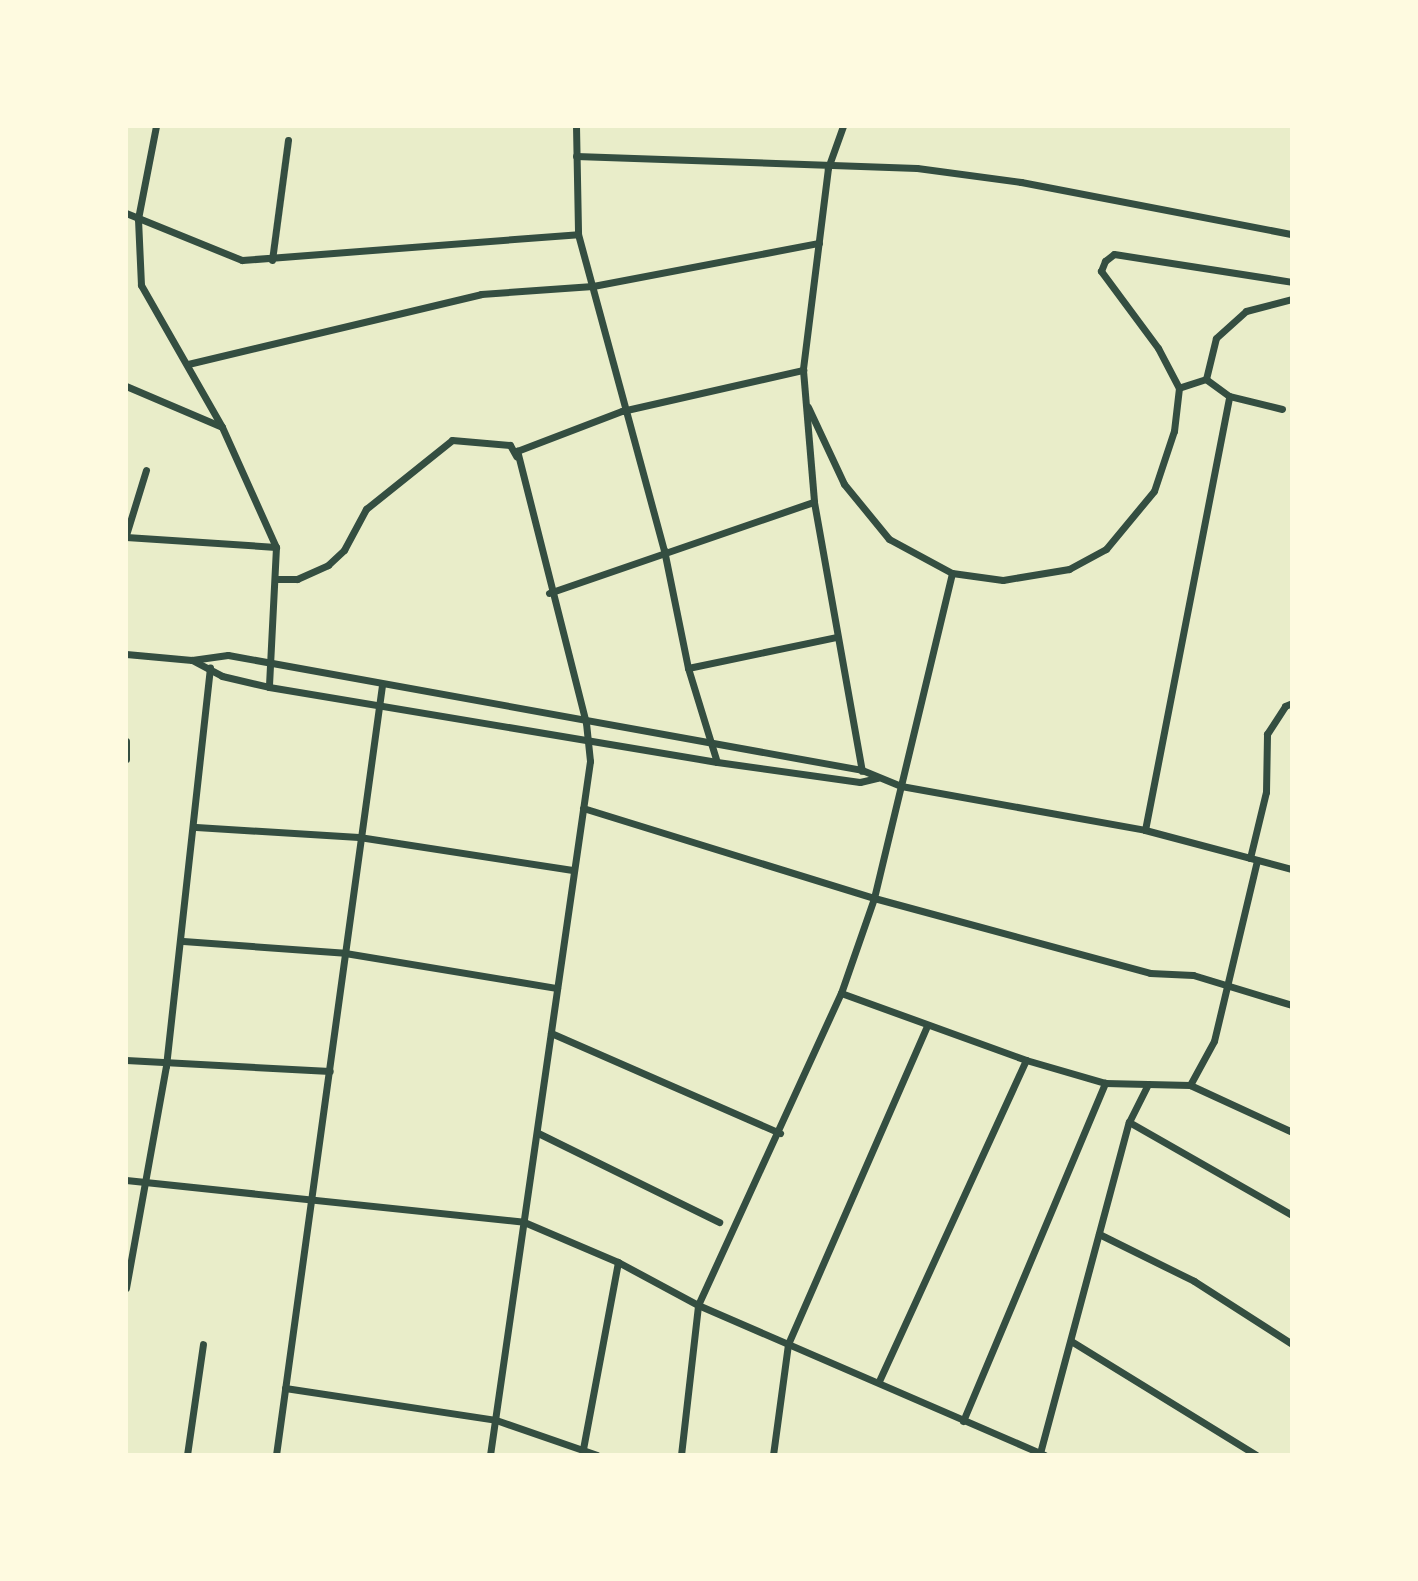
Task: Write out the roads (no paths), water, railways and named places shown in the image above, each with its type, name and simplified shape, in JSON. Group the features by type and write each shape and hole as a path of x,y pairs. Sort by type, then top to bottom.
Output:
{"street":[{"path":"156,126 138,219 141,285 222,427 276,547 269,687"},
{"path":"576,126 578,234 622,411 664,550 688,668 717,762"},
{"path":"843,126 828,168 803,370 814,502 862,770 860,782"},
{"path":"272,260 288,140"},
{"path":"576,156 828,168 917,168 1021,182 1292,234"},
{"path":"126,213 242,260 578,234"},
{"path":"188,364 481,294 593,286 819,243"},
{"path":"806,403 844,484 889,539 952,573 1003,580 1069,569 1106,549 1154,491 1174,431 1179,388 1158,348 1101,271 1105,261 1114,254 1292,282"},
{"path":"1206,379 1216,338 1246,311 1292,299"},
{"path":"518,455 622,411 803,370"},
{"path":"1179,388 1206,379"},
{"path":"1206,379 1229,396 1282,409"},
{"path":"126,386 222,427"},
{"path":"1145,830 1229,396"},
{"path":"275,579 297,579 328,565 344,550 366,509 452,440 510,445 518,455 549,593 589,740 583,808 490,1455"},
{"path":"146,470 126,536 276,547"},
{"path":"549,593 664,550 814,502"},
{"path":"681,1455 698,1305 780,1133 841,993 874,898 952,573"},
{"path":"688,668 836,637"},
{"path":"126,654 272,663 586,723 862,770 901,786 1145,830 1292,869"},
{"path":"126,1288 166,1066 183,941 211,657"},
{"path":"192,660 210,670 269,687 717,762 860,782 880,778"},
{"path":"276,1455 382,685"},
{"path":"1190,1085 1214,1041 1224,984 1254,859 1266,792 1267,734 1292,703"},
{"path":"126,759 128,742"},
{"path":"583,808 874,898 1150,973 1193,975 1292,1005"},
{"path":"196,827 359,837 572,870"},
{"path":"183,941 345,953 557,988"},
{"path":"841,993 926,1028 1105,1083 1190,1085 1292,1132"},
{"path":"773,1455 788,1344 926,1028"},
{"path":"551,1033 780,1133"},
{"path":"126,1060 166,1066 330,1071"},
{"path":"879,1381 1026,1060"},
{"path":"963,1421 1105,1083"},
{"path":"126,1180 524,1222 618,1262 698,1305 1042,1454 1129,1122 1148,1084"},
{"path":"1129,1122 1292,1215"},
{"path":"538,1133 719,1222"},
{"path":"1099,1234 1194,1281 1292,1344"},
{"path":"583,1449 618,1262"},
{"path":"1071,1341 1256,1455"},
{"path":"187,1455 203,1344"},
{"path":"285,1388 496,1420 597,1455"}]}
